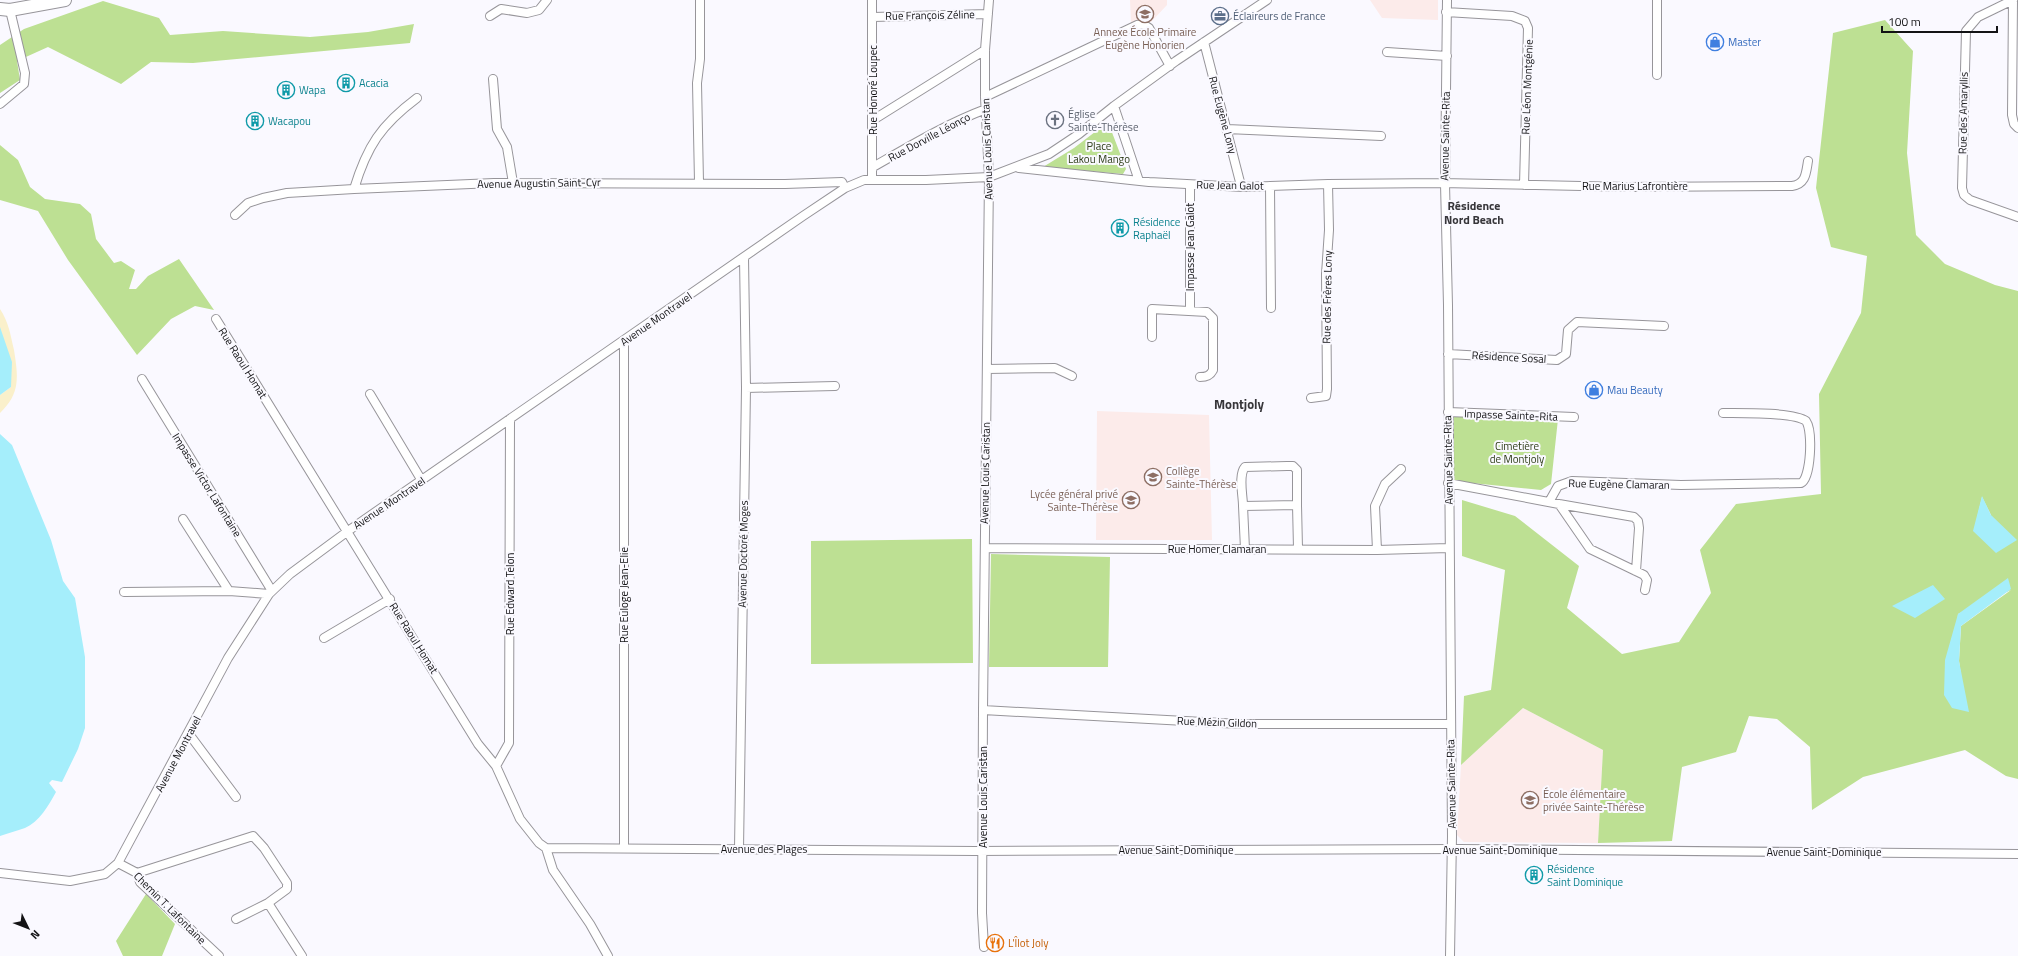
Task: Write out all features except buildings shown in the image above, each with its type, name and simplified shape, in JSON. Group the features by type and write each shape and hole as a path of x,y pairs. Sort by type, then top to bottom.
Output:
{"street":[{"path":"0,104 24,84 25,73 5,10 65,0"},
{"path":"490,16 501,9 527,13 539,10 547,0"},
{"path":"699,182 697,84 700,59 700,0"},
{"name":"Rue Honoré Loupec","path":"872,0 872,179"},
{"name":"Avenue Louis Caristan","path":"984,947 983,710 989,177 985,97 985,50 988,0"},
{"name":"Avenue Montravel","path":"0,873 70,881 105,874 118,863 231,654 270,593 290,574 348,531 845,188 872,179 926,180 989,177 1016,168 1049,154 1170,66 1267,0"},
{"name":"Avenue Sainte-Rita","path":"1447,0 1445,184 1449,505 1451,849 1450,956"},
{"path":"1657,0 1657,75"},
{"path":"2013,0 2012,120 2018,128"},
{"name":"Rue des Amaryllis","path":"2013,0 1978,17 1966,31 1962,188 1964,195 1970,200 2018,217"},
{"name":"Rue Léon Montgénie","path":"1446,12 1512,16 1525,21 1528,28 1524,185"},
{"name":"Rue François Zéline","path":"873,17 988,14"},
{"path":"985,97 1137,24 1143,24 1149,28 1170,66"},
{"name":"Rue Eugène Lony","path":"1204,42 1240,182 1243,187"},
{"path":"873,120 985,50"},
{"path":"1387,52 1447,56"},
{"path":"493,79 497,130 507,146 513,183"},
{"path":"354,189 370,147 385,125 417,98"},
{"path":"1114,106 1139,181"},
{"name":"Rue Dorville Léonço","path":"873,167 940,129 986,109"},
{"path":"1227,129 1380,136"},
{"name":"Rue Marius Lafrontière","path":"1445,184 1627,187 1792,186 1799,184 1806,176 1808,161"},
{"name":"Rue Jean Galot","path":"1016,168 1139,181 1243,187 1328,184 1445,184"},
{"name":"Avenue Augustin Saint-Cyr","path":"235,215 248,203 263,198 287,193 354,189 513,183 699,182 786,184 842,182 845,188"},
{"name":"Rue des Frères Lony","path":"1311,398 1326,396 1327,390 1326,274 1330,230 1328,184"},
{"name":"Impasse Jean Galot","path":"1190,185 1190,310"},
{"path":"1270,186 1271,308"},
{"name":"Avenue Doctoré Moges","path":"739,849 746,388 744,258"},
{"path":"1152,337 1152,309 1207,312 1213,318 1213,370 1211,374 1206,377 1200,377"},
{"name":"Rue Raoul Homat","path":"216,319 478,744 496,766 520,819 539,843 546,848 553,870 590,924 608,956"},
{"name":"Résidence Sosal","path":"1448,354 1557,360 1566,354 1568,330 1577,322 1664,326"},
{"name":"Rue Euloge Jean-Elie","path":"624,341 624,848"},
{"path":"987,369 1056,368 1072,376"},
{"name":"Impasse Victor Lafontaine","path":"142,379 270,593"},
{"path":"746,388 835,386"},
{"path":"370,394 422,481"},
{"name":"Impasse Sainte-Rita","path":"1448,412 1574,417"},
{"name":"Rue Eugène Clamaran","path":"1549,502 1558,486 1572,481 1681,484 1804,482 1808,475 1810,434 1806,421 1799,417 1770,414 1723,413"},
{"name":"Rue Edward Telon","path":"496,766 509,743 510,419"},
{"path":"1244,549 1243,469 1245,467 1287,466 1293,466 1297,470 1298,548"},
{"path":"1377,550 1375,506 1385,484 1401,469"},
{"path":"1448,483 1634,517 1638,521 1639,528 1636,571"},
{"path":"1559,504 1590,549 1636,571 1646,578 1645,590"},
{"path":"1243,506 1297,505"},
{"path":"183,519 229,591"},
{"name":"Rue Homer Clamaran","path":"985,548 1298,548 1377,550 1449,548"},
{"path":"124,592 229,591 270,593"},
{"path":"324,638 390,600"},
{"name":"Rue Mézin Gildon","path":"983,710 1240,724 1450,724"},
{"path":"189,734 236,797"},
{"path":"137,873 252,836 264,848 287,883 287,889 268,903 236,919"},
{"name":"Avenue des Plages","path":"546,848 983,850"},
{"name":"Avenue Saint-Dominique","path":"983,850 1451,849 2018,854"},
{"name":"Chemin T. Lafontaine","path":"118,863 137,873 140,882 219,956"},
{"path":"268,903 302,956"}],"shaded area":[{"name":"Annexe École Primaire Eugène Honorien","path":"1130,0 1167,0 1167,5 1151,22 1131,22"},
{"path":"1370,0 1438,0 1438,20 1382,18"},
{"name":"Collège Sainte-Thérèse","path":"1097,411 1209,415 1212,540 1096,540"},
{"name":"École élémentaire privée Sainte-Thérèse","path":"1523,708 1603,750 1598,843 1464,842 1457,835 1461,765"}],"green space":[{"path":"103,1 159,18 170,35 223,31 310,37 368,32 414,24 410,43 193,63 151,62 121,84 48,47 17,61 20,80 0,93 0,45 24,29"},
{"path":"1885,20 1913,51 1907,153 1916,235 1945,264 1995,285 2018,291 2018,779 2006,776 1965,750 1863,777 1812,810 1810,747 1777,719 1749,716 1736,752 1682,767 1672,841 1598,843 1603,750 1523,708 1461,765 1464,696 1491,690 1505,570 1462,556 1462,500 1515,516 1579,566 1567,608 1622,654 1679,642 1711,593 1700,550 1736,504 1821,494 1819,394 1861,313 1867,256 1831,247 1816,188 1833,33","holes":["1982,497 1991,515 1974,531","2011,590 1961,626 1959,661 1962,682 1952,708 1958,614"]},
{"name":"Place Lakou Mango","path":"1108,122 1126,169 1123,174 1043,167 1074,148"},
{"path":"0,145 18,160 30,187 45,199 80,204 91,214 96,239 114,263 121,261 135,270 129,289 136,289 148,276 179,259 214,310 195,306 171,319 137,355 68,260 38,211 0,200"},
{"name":"Cimetière de Montjoly","path":"1450,412 1558,419 1551,484 1541,490 1452,481"},
{"path":"972,539 973,663 811,664 811,541"},
{"path":"991,554 1110,557 1108,667 989,667"},
{"path":"146,894 175,924 162,956 123,956 116,941"}],"sand":[{"path":"0,309 10,333 14,350 17,376 15,391 12,398 0,413 0,395 11,387 0,339"}],"water":[{"path":"0,327 12,362 11,387 0,395"},
{"path":"0,434 12,445 51,540 63,581 75,598 85,657 85,728 78,749 62,782 52,780 49,783 56,792 43,813 35,822 25,828 0,836"},
{"path":"1982,496 1991,515 2017,540 1996,553 1973,531"},
{"path":"2008,578 2011,589 1961,626 1959,661 1969,712 1952,708 1944,695 1945,660 1958,614"},
{"path":"1933,585 1945,599 1915,618 1892,606"}],"place":[{"name":"Annexe École Primaire Eugène Honorien","path":"1145,14"},
{"name":"Éclaireurs de France","path":"1220,16"},
{"name":"Master","path":"1715,42"},
{"name":"Acacia","path":"346,83"},
{"name":"Wapa","path":"286,90"},
{"name":"Église Sainte-Thérèse","path":"1055,120"},
{"name":"Wacapou","path":"255,121"},
{"name":"Résidence Raphaël","path":"1120,228"},
{"name":"Mau Beauty","path":"1594,390"},
{"name":"Collège Sainte-Thérèse","path":"1153,477"},
{"name":"Lycée général privé Sainte-Thérèse","path":"1131,500"},
{"name":"École élémentaire privée Sainte-Thérèse","path":"1530,800"},
{"name":"Résidence Saint Dominique","path":"1534,875"},
{"name":"L'Îlot Joly","path":"995,943"}],"district":[{"name":"Résidence Nord Beach","path":"1474,213"},
{"name":"Montjoly","path":"1239,404"}]}
